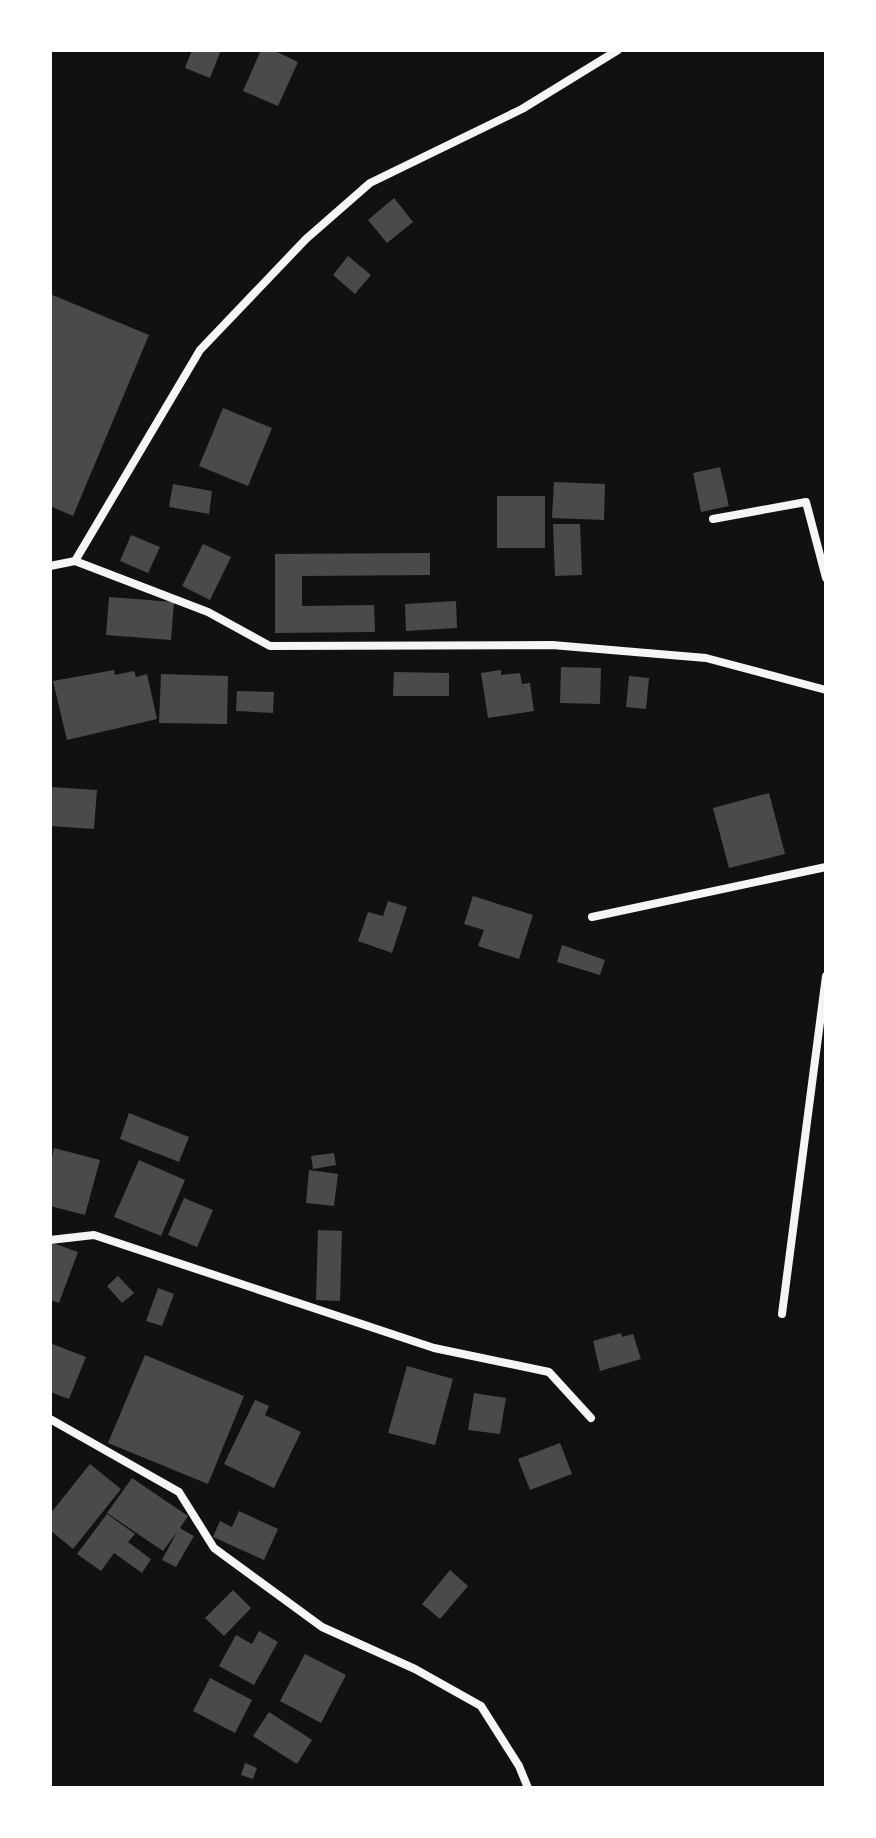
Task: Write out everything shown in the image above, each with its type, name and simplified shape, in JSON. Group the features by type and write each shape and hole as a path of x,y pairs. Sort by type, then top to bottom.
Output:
{"street":[{"path":"75,561 200,350 306,239 370,183 522,109 618,50"},
{"path":"713,519 806,502 826,578"},
{"path":"50,566 75,561 208,612 270,646 552,645 706,658 826,690"},
{"path":"592,917 826,867"},
{"path":"782,1314 826,976"},
{"path":"50,1240 94,1235 434,1348 549,1372 591,1418"},
{"path":"50,1419 179,1492 214,1548 322,1627 415,1669 481,1706 519,1766 528,1788"}],"building":[{"path":"192,50 221,50 210,78 185,68"},
{"path":"261,50 273,50 298,62 278,106 243,91"},
{"path":"394,198 413,222 387,243 368,220"},
{"path":"348,256 371,275 355,294 333,275"},
{"path":"50,294 149,335 73,516 50,506"},
{"path":"223,408 272,428 248,486 199,466"},
{"path":"720,467 729,506 701,512 693,473"},
{"path":"554,482 605,484 604,520 552,518"},
{"path":"173,484 212,491 209,514 169,507"},
{"path":"497,496 545,496 545,548 497,548"},
{"path":"553,524 580,524 582,575 555,576"},
{"path":"131,535 160,547 148,573 120,561"},
{"path":"203,544 231,557 210,600 182,586"},
{"path":"430,553 430,575 302,576 302,606 374,605 375,632 275,633 275,554"},
{"path":"109,597 174,602 171,640 106,635"},
{"path":"456,601 457,628 406,631 405,604"},
{"path":"561,667 601,668 600,704 560,703"},
{"path":"114,670 115,675 134,671 136,677 147,674 157,719 67,740 53,681"},
{"path":"501,670 501,675 520,673 522,684 530,683 534,711 488,718 481,673"},
{"path":"394,672 449,673 449,696 393,696"},
{"path":"161,674 228,676 227,724 159,723"},
{"path":"629,676 649,678 646,709 626,707"},
{"path":"237,691 274,692 273,713 236,711"},
{"path":"50,787 97,790 94,829 50,826"},
{"path":"769,793 785,854 729,868 713,808"},
{"path":"473,896 533,915 519,959 478,946 484,930 464,924"},
{"path":"388,901 407,907 392,953 358,941 368,912 383,916"},
{"path":"562,945 605,960 600,975 557,962"},
{"path":"129,1113 189,1137 179,1162 120,1139"},
{"path":"54,1148 100,1160 85,1215 50,1206 50,1165"},
{"path":"334,1153 336,1165 313,1169 311,1156"},
{"path":"139,1160 185,1180 161,1236 114,1217"},
{"path":"309,1170 338,1174 334,1206 306,1203"},
{"path":"184,1198 213,1210 197,1247 168,1235"},
{"path":"318,1230 342,1231 340,1301 316,1300"},
{"path":"50,1242 78,1252 59,1303 50,1300"},
{"path":"118,1276 134,1293 122,1303 107,1286"},
{"path":"158,1288 174,1294 162,1326 146,1321"},
{"path":"621,1333 622,1337 633,1334 641,1359 600,1371 593,1341"},
{"path":"50,1343 86,1357 69,1399 50,1392"},
{"path":"145,1355 244,1396 208,1484 108,1443"},
{"path":"407,1366 453,1379 435,1445 388,1433"},
{"path":"474,1393 506,1398 500,1434 468,1430"},
{"path":"255,1400 269,1406 265,1415 301,1432 274,1488 224,1464"},
{"path":"560,1443 572,1474 530,1490 518,1459"},
{"path":"90,1464 121,1489 73,1549 50,1530 50,1514"},
{"path":"132,1478 188,1516 180,1528 194,1536 176,1567 162,1560 177,1532 163,1551 107,1513"},
{"path":"239,1511 278,1529 264,1560 213,1537 220,1521 232,1527"},
{"path":"107,1514 135,1534 128,1542 151,1559 142,1573 114,1553 101,1571 77,1554"},
{"path":"450,1570 468,1586 440,1619 422,1604"},
{"path":"233,1590 251,1608 224,1636 205,1618"},
{"path":"259,1631 278,1642 254,1685 219,1666 236,1635 252,1644"},
{"path":"305,1654 346,1675 321,1723 280,1701"},
{"path":"210,1678 252,1700 235,1733 193,1711"},
{"path":"269,1712 312,1740 297,1764 253,1736"},
{"path":"245,1763 257,1768 253,1779 241,1775"}]}
